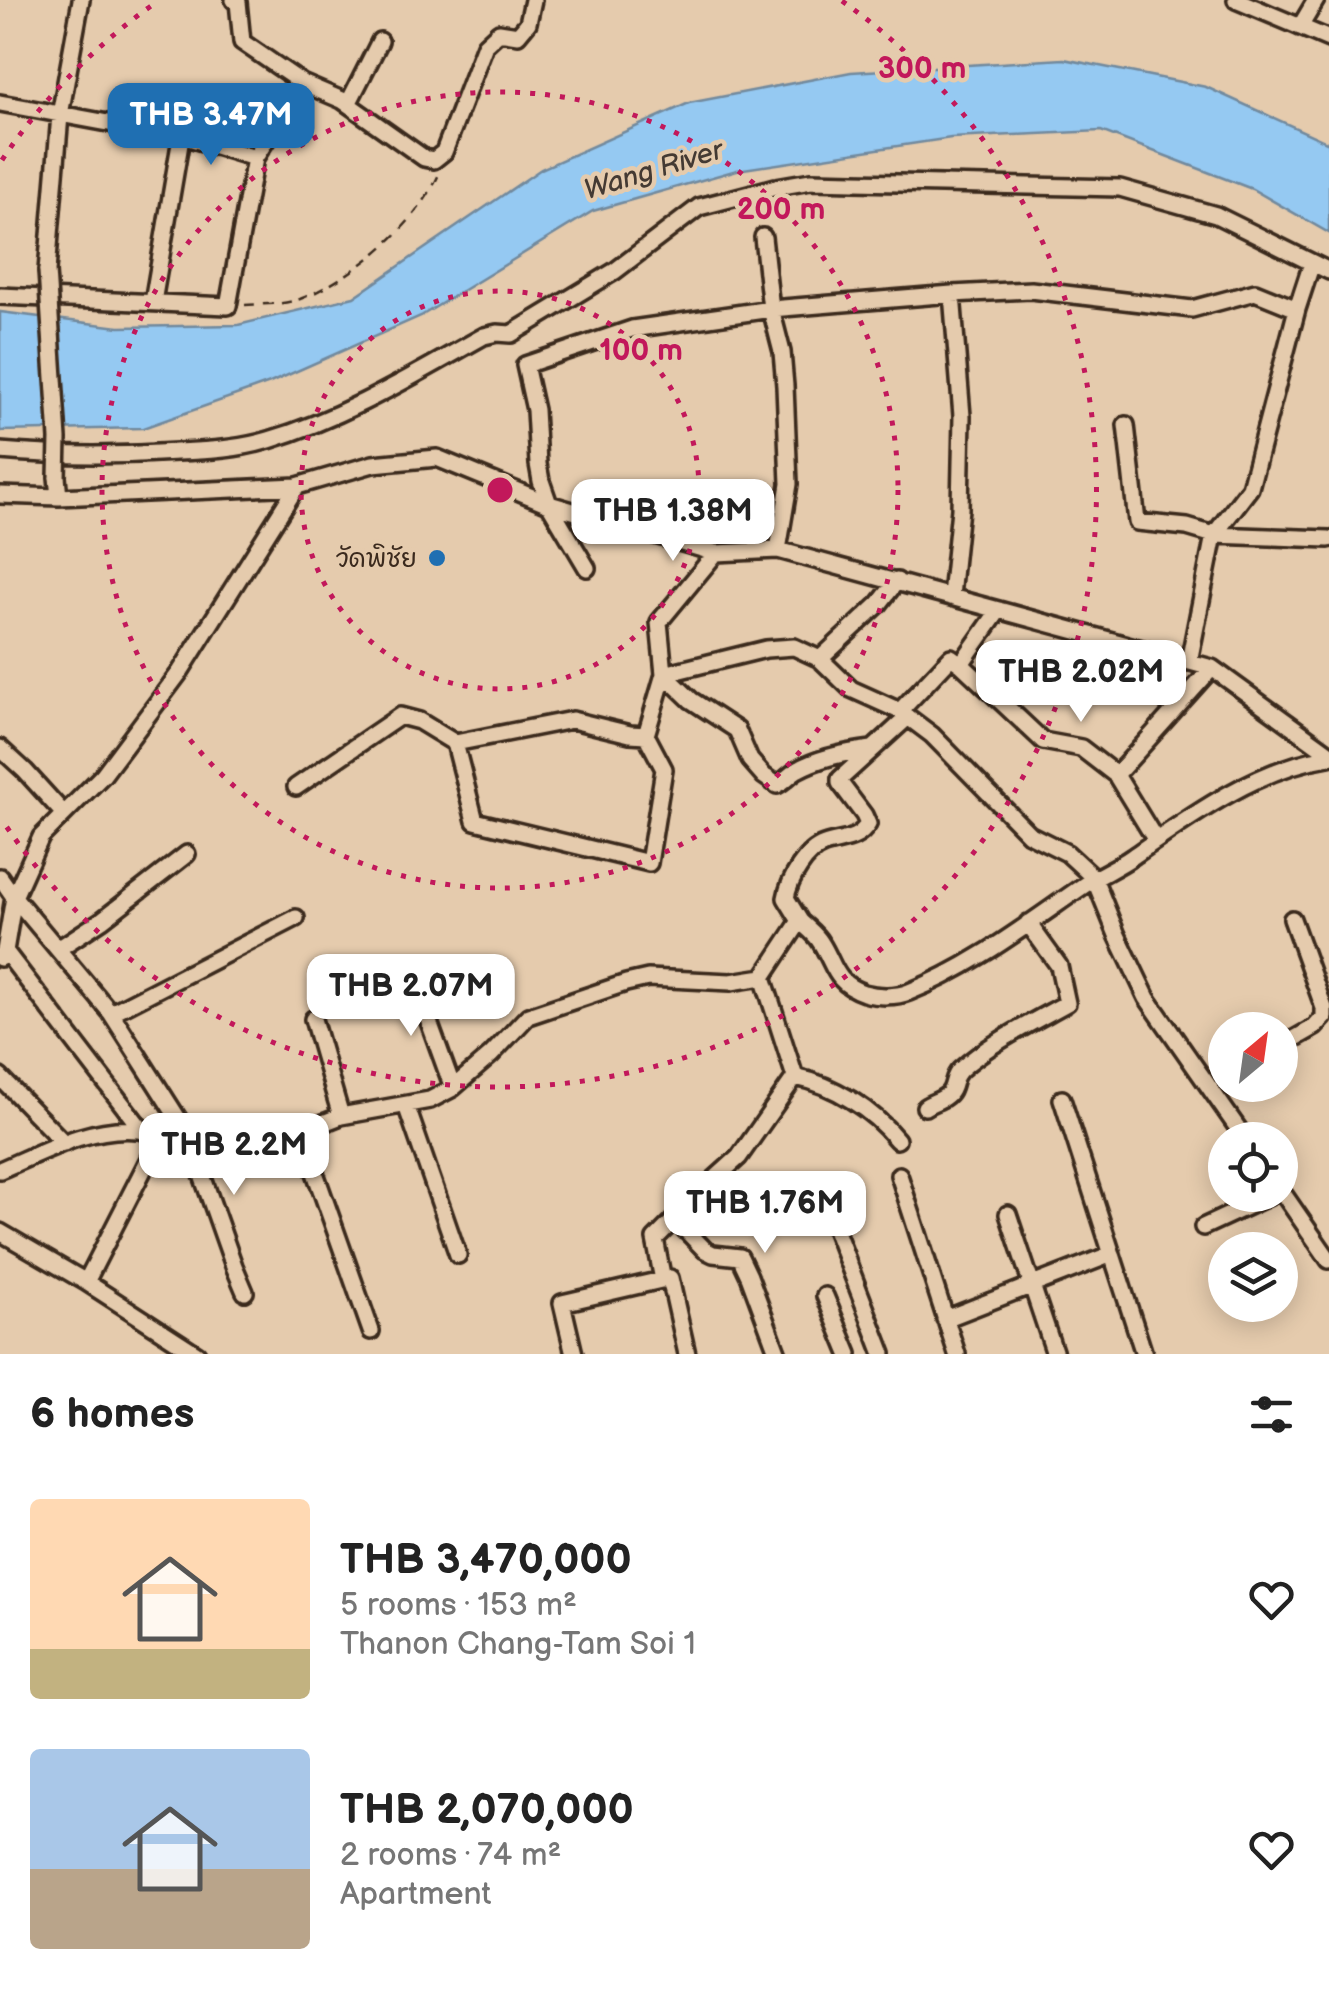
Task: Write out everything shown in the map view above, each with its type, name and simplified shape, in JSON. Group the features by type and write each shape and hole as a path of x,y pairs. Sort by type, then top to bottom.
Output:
{"street":[{"path":"58,497 48,270 60,115 81,0"},
{"path":"234,0 238,2 242,42 302,83 348,104 424,158 434,160 444,152 486,45 500,32 518,35 528,22 533,0"},
{"path":"1236,0 1329,39"},
{"path":"1300,27 1316,0"},
{"path":"348,104 380,41"},
{"path":"0,296 228,306 255,158 302,83"},
{"path":"0,103 181,138 255,158"},
{"path":"153,302 181,138"},
{"path":"0,451 140,454 242,447 269,440 356,407 484,336 510,334 615,271 699,207 811,181 1120,188 1216,216 1329,271"},
{"path":"763,238 771,308 782,352 788,484 778,550"},
{"path":"1189,662 1214,535 1250,488 1312,263"},
{"path":"525,365 632,329 771,308 952,294 1031,290 1192,309 1254,292 1297,309"},
{"path":"951,596 960,509 962,416 952,294"},
{"path":"510,334 525,365 536,410 538,473 549,504 587,568"},
{"path":"1126,425 1137,522 1186,527 1214,535 1329,538"},
{"path":"0,495 58,497 297,486 373,464 437,458 549,504 716,553 778,550 1212,668 1329,755"},
{"path":"297,486 180,672 102,775 41,837 14,897 2,955 142,1130 196,1158 208,1160 227,1158 341,1116 430,1100 452,1088 491,1055 519,1023 538,1012 648,978 731,982 763,977 800,921"},
{"path":"455,742 476,821 648,863 664,769 646,735 664,674 659,622 716,553"},
{"path":"820,660 869,614 896,581"},
{"path":"962,664 999,610"},
{"path":"664,674 766,649 794,647 820,660 851,688 904,714 932,735 1029,834 1067,853 1094,878 1147,998 1208,1084"},
{"path":"1156,839 1116,775 1081,748 1043,741 950,657 904,714 841,778 868,824 863,832 850,840 815,849 798,870 786,898 800,921 818,937 834,972 848,984 880,996 908,992 967,964 1214,803 1301,761 1329,755"},
{"path":"1116,775 1212,668"},
{"path":"664,674 692,700 736,730 750,760 776,785 796,770 872,749"},
{"path":"296,787 400,716 419,721 455,742 572,720 646,735"},
{"path":"0,748 64,814"},
{"path":"58,949 187,854"},
{"path":"0,878 111,1013 186,1131 246,1292"},
{"path":"111,1013 296,918"},
{"path":"1292,919 1324,1008 1324,1017 1315,1027 1298,1037"},
{"path":"925,1107 949,1093 954,1077 968,1064 1067,1003 1059,966 1028,923"},
{"path":"412,975 452,1088"},
{"path":"763,977 795,1078"},
{"path":"313,1019 341,1116"},
{"path":"0,1076 64,1143"},
{"path":"795,1078 828,1086 878,1118 897,1140"},
{"path":"663,1280 654,1239 675,1219 681,1205 739,1157 795,1078"},
{"path":"1062,1099 1144,1354"},
{"path":"406,1105 458,1255"},
{"path":"0,1170 64,1143 101,1133 142,1130"},
{"path":"301,1133 371,1331"},
{"path":"86,1282 159,1139"},
{"path":"898,1175 956,1354"},
{"path":"824,1200 882,1354"},
{"path":"1203,1226 1234,1212"},
{"path":"1295,1212 1329,1260"},
{"path":"1008,1214 1055,1354"},
{"path":"675,1219 706,1250 740,1257 778,1354"},
{"path":"0,1232 197,1354"},
{"path":"945,1319 1112,1254"},
{"path":"574,1354 562,1302 670,1278 687,1354"},
{"path":"825,1296 849,1354"}],"path":[{"path":"228,306 299,299 361,267 422,207 438,177 444,152"}],"water":[{"name":"Wang River","path":"1064,59 1206,87 1329,143 1329,233 1252,189 1101,131 951,138 737,170 593,211 421,316 270,383 143,428 0,431 0,312 119,327 238,325 354,297 541,169 689,103 851,72"}],"place":[{"name":"วัดพิชัย","path":"437,558"}]}
